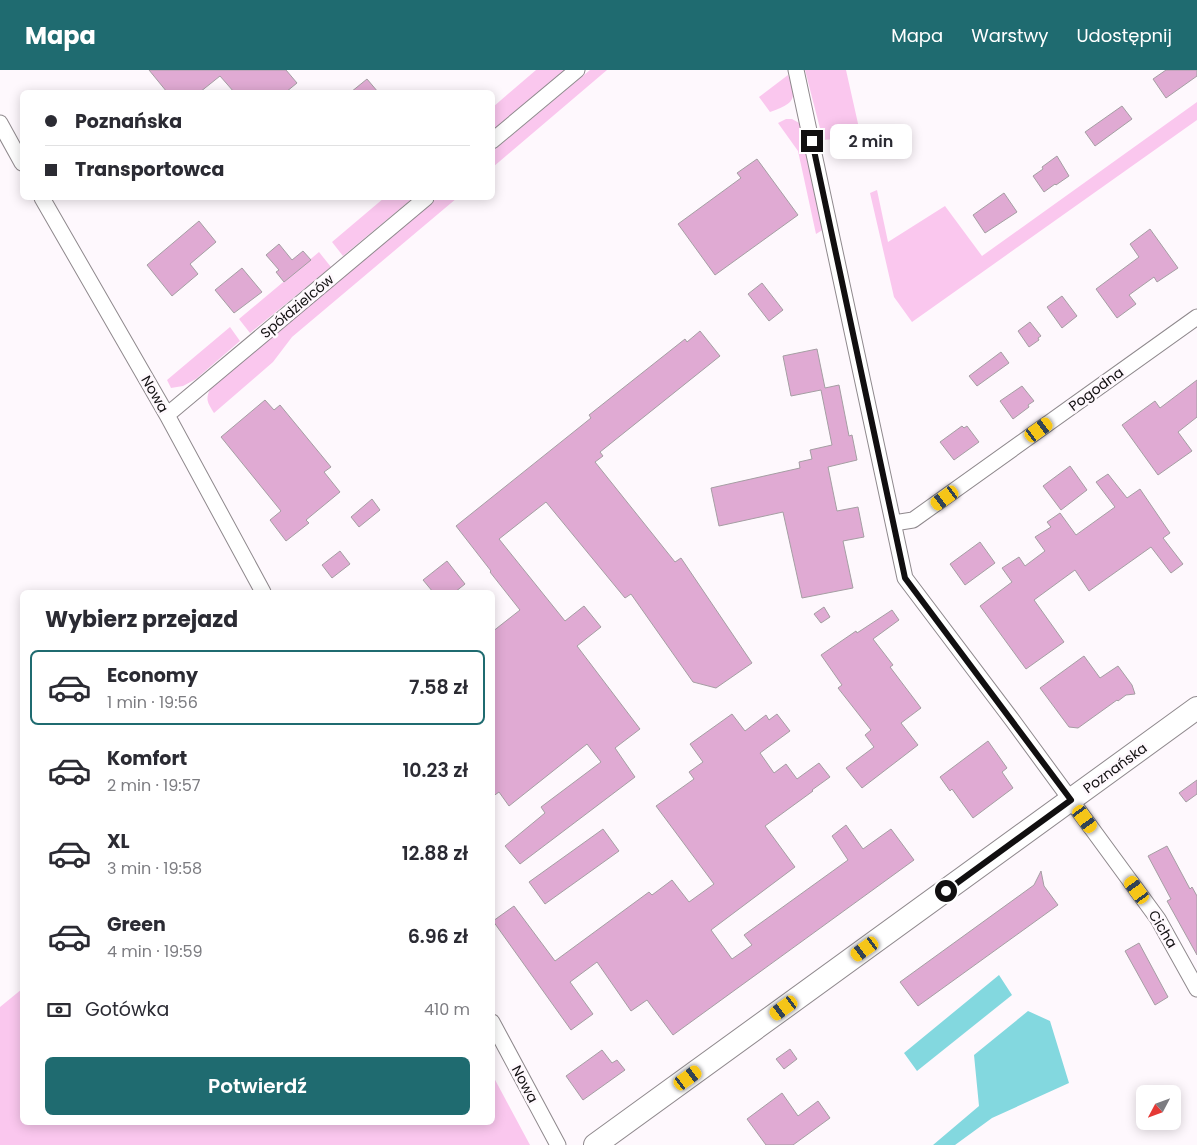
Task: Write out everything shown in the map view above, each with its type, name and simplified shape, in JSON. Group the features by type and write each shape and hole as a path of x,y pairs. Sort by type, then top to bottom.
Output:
{"main road":[{"name":"Poznańska","path":"595,1145 1197,708"}],"street":[{"path":"495,138 577,70"},
{"name":"Cicha","path":"796,70 905,578 1158,918 1197,989"},
{"path":"0,124 20,159"},
{"name":"Nowa","path":"43,200 168,416 262,590"},
{"name":"Spółdzielców","path":"168,416 424,200"},
{"name":"Pogodna","path":"894,523 913,520 1197,317"},
{"name":"Nowa","path":"495,1028 558,1145"}],"shaded area":[{"path":"536,70 565,70 495,129 495,105"},
{"path":"590,70 607,70 495,165 495,149"},
{"path":"805,70 846,70 861,137 823,140"},
{"path":"788,75 793,90 792,99 784,106 770,112 759,97"},
{"path":"1197,102 1197,120 912,322 894,297 870,193 877,190 888,242 945,206 982,256"},
{"path":"786,119 792,119 801,124 824,229 816,234 798,151 778,123"},
{"path":"382,200 411,200 343,256 332,242"},
{"path":"435,200 455,200 292,337 273,362 214,413 208,400 211,387"},
{"path":"319,252 331,267 250,333 239,319"},
{"path":"230,327 240,341 196,379 183,386 171,388 167,380"},
{"path":"20,991 20,1125 495,1125 495,1080 530,1145 0,1145 0,1007"}],"water":[{"path":"999,975 1012,995 917,1071 904,1053"},
{"path":"1028,1011 1050,1021 1069,1083 992,1118 955,1145 933,1145 979,1106 974,1055"}],"building":[{"path":"149,70 286,70 297,83 288,90 232,90 220,76 202,90 165,90"},
{"path":"1166,70 1197,70 1197,76 1166,98 1153,79"},
{"path":"367,79 376,90 353,90"},
{"path":"1122,106 1132,119 1095,146 1085,132"},
{"path":"1057,156 1069,176 1044,192 1033,176"},
{"path":"757,159 798,215 715,275 678,224 741,178 737,173"},
{"path":"1004,193 1017,212 985,233 973,215"},
{"path":"199,221 216,242 190,264 198,274 172,296 147,265"},
{"path":"1150,229 1178,268 1157,282 1154,277 1129,295 1136,304 1117,318 1096,289 1139,257 1130,244"},
{"path":"279,244 292,260 303,251 311,260 284,282 276,272 279,270 266,255"},
{"path":"242,268 262,292 234,313 215,290"},
{"path":"762,283 783,310 769,321 748,294"},
{"path":"1062,296 1077,316 1062,328 1047,307"},
{"path":"1030,322 1041,336 1038,338 1039,340 1029,347 1018,331"},
{"path":"700,331 720,356 600,452 603,456 595,462 675,562 681,558 752,663 716,688 693,682 631,594 625,598 546,502 499,539 565,621 584,606 601,627 577,646 640,729 615,748 635,777 520,864 505,846 545,813 541,807 601,762 587,744 509,806 499,792 495,795 495,630 520,610 456,526 591,418 589,415 685,339 687,342"},
{"path":"817,349 825,388 839,385 849,436 852,435 857,460 828,467 837,511 858,507 864,537 843,541 853,588 802,598 783,512 719,526 711,488 800,468 799,462 812,459 810,450 832,445 821,390 791,396 783,356"},
{"path":"1001,352 1009,363 977,386 969,376"},
{"path":"1197,380 1197,417 1178,432 1192,451 1158,475 1122,425 1155,401 1160,408"},
{"path":"1022,386 1034,401 1013,419 1000,401"},
{"path":"265,400 274,410 280,405 331,467 324,472 340,492 306,520 309,523 286,541 270,520 281,511 221,437"},
{"path":"962,426 964,428 967,426 979,442 954,460 940,442"},
{"path":"1070,466 1087,490 1061,510 1043,486"},
{"path":"1108,474 1127,498 1140,489 1170,533 1163,538 1183,564 1171,573 1151,547 1089,591 1075,570 1034,600 1064,642 1026,669 980,606 1012,582 1002,568 1019,557 1025,566 1045,551 1035,537 1051,527 1047,522 1060,513 1076,535 1115,507 1096,482"},
{"path":"372,499 380,510 359,527 351,517"},
{"path":"980,542 995,563 965,585 950,564"},
{"path":"340,551 350,564 332,578 322,565"},
{"path":"447,561 465,584 458,590 431,590 423,580"},
{"path":"824,607 830,617 821,623 814,614"},
{"path":"892,610 899,620 873,639 893,665 890,667 921,708 901,723 918,745 862,788 846,768 874,747 865,735 871,730 838,688 842,685 821,655 856,631 857,633"},
{"path":"1084,656 1100,678 1118,666 1132,685 1135,694 1126,695 1117,700 1078,728 1069,727 1040,688"},
{"path":"732,714 745,731 766,715 769,720 777,714 790,731 760,753 774,773 786,764 797,779 819,763 830,777 765,826 795,867 711,930 732,959 752,945 744,935 848,860 832,836 846,825 863,849 891,829 914,860 673,1035 647,1000 631,1011 597,962 570,982 593,1014 571,1030 495,924 495,920 514,906 555,961 649,892 652,895 672,880 689,902 714,884 656,806 694,779 689,772 703,762 690,744"},
{"path":"988,741 1007,768 1002,772 1013,788 973,818 952,789 950,791 940,777"},
{"path":"1197,780 1197,794 1186,802 1179,793"},
{"path":"603,829 619,851 545,904 529,882"},
{"path":"1167,846 1190,889 1192,887 1197,896 1197,955 1167,901 1171,899 1148,856"},
{"path":"1041,871 1044,886 1058,905 918,1006 900,982 1034,885"},
{"path":"1139,943 1168,997 1155,1005 1125,951"},
{"path":"790,1049 797,1059 784,1069 776,1059"},
{"path":"602,1050 612,1063 617,1060 625,1070 583,1100 566,1076"},
{"path":"782,1093 798,1116 818,1101 830,1118 793,1145 766,1145 747,1119"}],"route":[{"path":"812,141 905,578 1071,800 946,891"}]}
